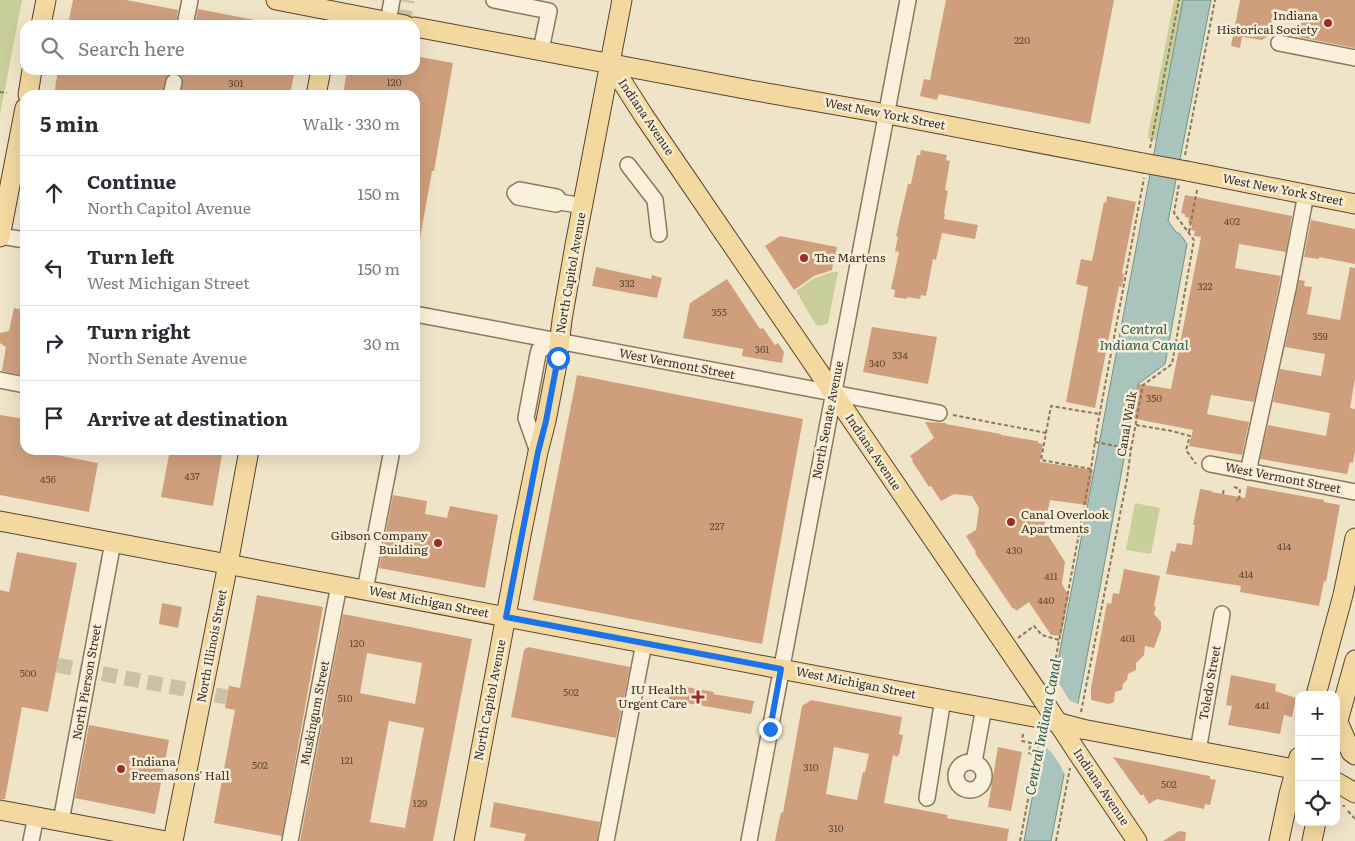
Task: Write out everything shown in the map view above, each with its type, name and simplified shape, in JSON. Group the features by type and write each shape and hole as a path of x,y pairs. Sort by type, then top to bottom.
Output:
{"main road":[{"path":"42,20 46,0"},
{"path":"276,0 378,20"},
{"name":"North Capitol Avenue","path":"464,841 538,452 546,421 562,320 622,0"},
{"name":"West New York Street","path":"420,28 887,114 1355,204"},
{"name":"Indiana Avenue","path":"610,63 644,116 1006,646 1074,757 1137,841"},
{"path":"29,90 31,75"},
{"path":"317,90 320,75"},
{"path":"0,236 20,149"},
{"name":"North Illinois Street","path":"174,841 248,455"},
{"name":"West Michigan Street","path":"0,521 984,707 1046,711 1198,751 1295,766"},
{"path":"1317,691 1343,595 1355,538"},
{"path":"1340,714 1355,660"},
{"path":"1340,731 1351,752 1355,755"},
{"path":"1340,776 1355,776"},
{"path":"1279,841 1295,778"},
{"path":"1340,787 1352,802"},
{"path":"0,810 166,841"},
{"path":"1312,841 1315,826"}],"street":[{"path":"186,20 190,0"},
{"path":"392,0 395,20"},
{"path":"494,0 549,11 541,50"},
{"name":"North Senate Avenue","path":"749,841 908,0"},
{"path":"1279,43 1355,58"},
{"path":"628,165 655,200 659,234"},
{"path":"1248,472 1288,289 1306,194"},
{"path":"560,202 583,206"},
{"path":"0,236 20,239"},
{"name":"West Vermont Street","path":"420,320 560,341 939,413"},
{"path":"0,380 20,384"},
{"path":"365,590 391,455"},
{"name":"West Vermont Street","path":"1203,464 1355,492"},
{"name":"North Pierson Street","path":"61,821 113,542"},
{"name":"Muskingum Street","path":"290,841 340,585"},
{"name":"Toledo Street","path":"1198,751 1222,614"},
{"path":"606,841 644,643"},
{"path":"927,798 943,699"},
{"path":"974,762 984,707"},
{"path":"974,762 984,771 984,780 979,787 970,790 962,787 957,779 957,773 965,763 974,762"},
{"path":"932,767 957,773"},
{"path":"31,841 36,816"}],"path":[{"path":"1020,841 1060,640 1146,164 1179,0"},
{"path":"1189,234 1174,213 1184,170 1215,0"},
{"path":"0,92 7,93"},
{"name":"Canal Walk","path":"1081,721 1143,385 1172,364 1194,240 1189,234 1196,190"},
{"path":"1091,469 1041,460 1051,406 1100,414"},
{"path":"939,413 1046,432"},
{"path":"1136,426 1172,431 1190,436 1186,450 1203,464"},
{"path":"1095,442 1131,449"},
{"path":"1223,494 1224,488"},
{"path":"1234,488 1240,489 1239,501 1236,500"},
{"path":"1006,646 1034,626 1042,636 1060,640"},
{"path":"1023,734 1022,741 1031,743 1029,753 1036,755"},
{"path":"1056,841 1074,757"},
{"path":"1352,802 1355,819"}],"green space":[{"path":"0,0 22,0 0,115"},
{"path":"1174,0 1183,0 1156,140 1148,138 1148,135"},
{"path":"832,272 838,272 828,323 820,326 816,325 796,291 813,279"},
{"path":"1135,503 1160,508 1151,554 1126,550"}],"water":[{"name":"Central Indiana Canal","path":"1183,0 1211,0 1168,221 1187,244 1165,364 1138,384 1051,841 1024,841"}],"pier":[{"path":"1053,674 1070,701 1081,705 1066,777 1052,753 1040,742"}],"building":[{"path":"73,0 126,0 178,10 177,20 69,20"},
{"path":"946,0 1114,0 1090,124 939,94 937,100 920,96 924,79 930,80"},
{"name":"Indiana Historical Society","path":"1240,0 1355,0 1355,48 1299,37 1303,15 1274,9 1270,35 1262,40 1242,37 1240,48 1231,46"},
{"path":"198,9 255,20 196,20"},
{"path":"420,57 453,63 420,238 420,90 344,90 346,75 420,75"},
{"path":"57,75 168,75 163,90 55,90"},
{"path":"180,75 294,75 291,90 182,90 183,80"},
{"path":"921,150 947,155 946,160 950,161 945,190 948,191 944,219 978,225 975,239 942,233 936,260 933,259 926,296 921,295 920,299 907,297 907,299 894,297 895,290 891,289 899,252 895,251 898,237 896,236 908,184 911,184 917,155 920,155"},
{"path":"1185,195 1292,216 1286,252 1239,244 1235,268 1281,276 1254,402 1211,395 1207,414 1249,422 1242,455 1189,446 1193,430 1131,418 1138,384 1171,389 1201,237 1194,236 1195,231 1191,230 1192,224 1188,223 1189,218 1181,213"},
{"path":"1107,196 1136,202 1122,273 1124,274 1122,287 1119,286 1095,408 1066,402 1088,287 1076,284 1081,259 1092,261 1104,202 1106,203"},
{"path":"1311,220 1355,229 1355,264 1319,257 1319,259 1304,257"},
{"name":"The Martens","path":"780,236 837,247 832,270 814,276 794,290 765,246"},
{"path":"596,267 651,279 652,275 662,278 657,298 592,286"},
{"path":"1350,267 1355,268 1355,379 1350,408 1355,409 1355,451 1353,463 1350,462 1347,474 1260,459 1268,425 1326,436 1330,413 1273,402 1280,369 1321,376 1325,354 1285,347 1299,280 1305,281 1304,286 1312,287 1307,314 1340,320"},
{"path":"727,279 760,329 763,328 775,345 778,343 784,352 782,363 742,356 743,349 683,338 690,303"},
{"path":"14,308 20,309 20,375 2,371 6,347 0,343 0,333 9,331"},
{"path":"872,327 937,337 928,384 863,372"},
{"path":"577,375 803,419 762,644 533,600"},
{"path":"0,415 20,418 20,455 56,455 98,463 89,512 0,495"},
{"name":"Canal Overlook Apartments","path":"925,422 946,423 1038,441 1038,443 1043,444 1040,462 1093,470 1087,505 1050,500 1046,515 1044,529 1065,562 1062,584 1069,596 1061,636 1051,635 1029,602 1016,611 1013,609 975,553 966,536 976,530 979,508 972,496 954,494 941,501 912,461 910,456 934,438"},
{"path":"169,455 222,455 213,506 161,497"},
{"path":"1247,486 1324,500 1324,502 1340,505 1326,582 1324,581 1319,606 1240,592 1241,586 1166,574 1171,551 1175,552 1177,543 1192,545 1195,525 1193,525 1200,489 1245,498"},
{"name":"Gibson Company Building","path":"393,495 427,501 425,514 447,518 450,506 498,515 485,588 379,568"},
{"path":"17,552 77,563 48,712 22,707 5,799 0,799 0,590 9,592"},
{"path":"1124,569 1160,576 1154,614 1161,622 1161,629 1154,648 1145,646 1144,655 1136,663 1136,670 1128,674 1122,690 1115,692 1114,702 1109,704 1091,700 1091,688 1107,603 1111,604 1113,593 1119,594"},
{"path":"257,595 323,607 282,836 214,823 235,710 225,708 229,686 240,688"},
{"path":"162,603 182,607 178,628 159,624"},
{"path":"343,614 472,639 433,841 300,841","holes":["367,653 422,663 415,704 360,693","389,721 424,728 405,828 370,822"]},
{"path":"528,647 630,667 616,738 511,717 524,650"},
{"path":"1231,675 1276,684 1275,691 1295,698 1292,717 1284,715 1280,734 1228,725 1232,706 1226,705"},
{"name":"IU Health Urgent Care","path":"670,684 754,701 751,714 668,700"},
{"path":"811,700 902,717 899,734 903,735 899,755 898,757 893,755 884,803 948,815 947,818 1009,829 1007,841 775,841 781,812 783,813 802,706","holes":["834,747 869,754 857,800 826,794"]},
{"name":"Indiana Freemasons' Hall","path":"89,725 169,740 155,814 75,798"},
{"path":"998,747 1022,752 1011,811 988,807"},
{"path":"1113,757 1210,776 1210,779 1216,780 1210,805 1205,804 1204,809 1157,799 1149,804"},
{"path":"494,802 600,822 597,841 524,841 526,834 490,827"},
{"path":"1179,831 1186,832 1185,841 1163,841"}],"tunnel":[{"path":"404,20 407,0"},
{"path":"57,665 227,697"}],"place":[{"name":"Indiana Historical Society","path":"1328,23"},
{"name":"The Martens","path":"804,258"},
{"name":"Canal Overlook Apartments","path":"1011,522"},
{"name":"Gibson Company Building","path":"438,543"},
{"name":"IU Health Urgent Care","path":"698,697"},
{"name":"Indiana Freemasons' Hall","path":"121,769"}],"route":[{"path":"558,358 506,617 781,669 770,729"}]}
